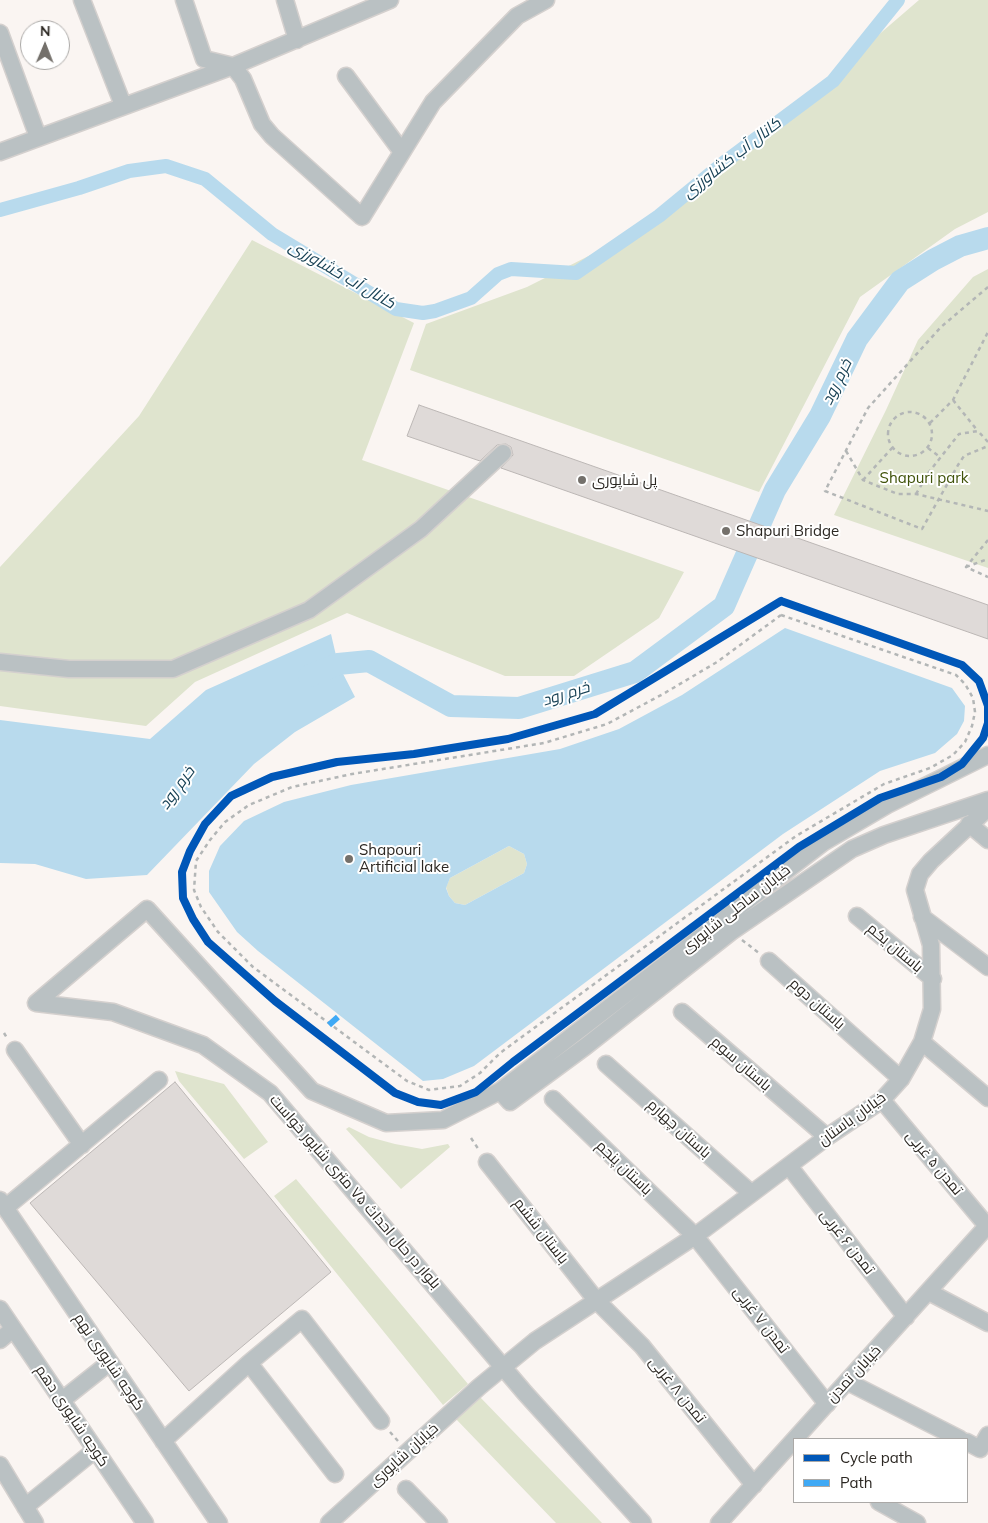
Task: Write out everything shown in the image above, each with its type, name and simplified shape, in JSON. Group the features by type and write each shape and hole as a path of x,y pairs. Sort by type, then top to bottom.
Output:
{"street":[{"path":"82,0 123,105"},
{"path":"184,0 204,58 233,66 243,79 257,113 272,136 362,217 433,102 517,16 546,0"},
{"path":"285,0 297,40"},
{"path":"0,152 123,105 233,66 390,0"},
{"path":"0,33 38,137"},
{"path":"346,76 402,152"},
{"path":"0,662 69,669 173,669 309,610 421,529 503,453"},
{"name":"خیابان ساحلی شاپوری","path":"505,1097 725,926 824,842 888,805 987,760"},
{"name":"خیابان ساحلی شاپوری","path":"725,926 852,849 884,835 988,800"},
{"name":"خیابان باستان","path":"503,1367 535,1341 695,1236 827,1137 882,1100 902,1079 922,1042 932,1009 931,945 915,890 920,874 969,824 988,808"},
{"path":"969,824 988,840"},
{"name":"بلوار در حال احداث ۷۵ متری شاپور خواست","path":"505,1097 443,1120 386,1123 312,1092 147,909 36,1003 112,1012 203,1044 270,1093 503,1367 643,1523"},
{"name":"باستان یکم","path":"857,916 933,979"},
{"path":"922,917 988,967"},
{"name":"باستان دوم","path":"769,961 902,1079"},
{"name":"باستان سوم","path":"682,1012 827,1137"},
{"path":"922,1042 988,1098"},
{"path":"16,1050 82,1145"},
{"name":"باستان چهارم","path":"606,1064 751,1193"},
{"path":"3,1204 82,1145 160,1080"},
{"name":"باستان پنجم","path":"553,1099 695,1236"},
{"name":"تمدن ۵ غربی","path":"882,1100 988,1226"},
{"name":"باستان ششم","path":"487,1162 596,1300"},
{"name":"تمدن ۶ غربی","path":"788,1166 906,1317"},
{"name":"کوچه شاپوری نهم","path":"3,1204 219,1523"},
{"name":"خیابان تمدن","path":"801,1438 827,1404 988,1226"},
{"name":"تمدن ۷ غربی","path":"695,1236 827,1404"},
{"path":"929,1292 988,1323"},
{"name":"تمدن ۸ غربی","path":"596,1300 642,1346 754,1485"},
{"name":"کوچه شاپوری دهم","path":"0,1309 145,1523"},
{"path":"163,1441 302,1318 381,1421"},
{"path":"0,1340 13,1329"},
{"path":"61,1401 110,1363"},
{"path":"249,1363 335,1474"},
{"name":"خیابان شاپوری","path":"329,1523 503,1367"},
{"path":"848,1382 958,1438"},
{"path":"25,1507 94,1450"},
{"name":"خیابان تمدن","path":"719,1523 754,1485 789,1453"},
{"path":"0,1465 36,1523"},
{"path":"406,1489 439,1523"},
{"path":"881,1503 917,1523"}],"path":[{"path":"988,287 940,327 868,408 825,491 922,528 939,500 946,481 964,456 988,446"},
{"path":"930,424 953,400 988,332"},
{"path":"953,400 988,442"},
{"path":"910,412 916,413 922,415 930,424 932,440 928,448 920,454 910,457 900,454 892,448 888,436 890,424 898,415 910,412"},
{"path":"916,494 928,472 959,434 978,431"},
{"path":"863,480 892,448"},
{"path":"928,448 940,456"},
{"path":"845,450 863,480 898,494 916,494 988,511"},
{"path":"966,567 988,540"},
{"path":"966,567 988,560"},
{"path":"966,567 988,577"},
{"path":"781,615 956,675 965,684 973,698 976,712 965,742 953,755 930,768 884,784 796,836 500,1053 480,1073 460,1086 429,1090 407,1081 306,1008 253,967 218,932 201,907 194,890 196,861 225,822 249,805 292,787 352,774 544,743 606,724 717,662 781,615"},
{"path":"725,926 769,961"},
{"path":"381,1421 408,1452"}],"green space":[{"path":"919,0 988,0 988,212 955,229 860,297 759,492 410,370 426,324 527,287 668,216"},
{"path":"252,240 414,323 362,460 684,572 659,618 574,676 505,676 347,613 195,682 146,726 0,706 0,567 139,416"},
{"name":"Shapuri park","path":"988,269 988,568 834,515 918,340 973,277"},
{"path":"509,846 524,854 527,864 524,873 465,905 455,903 449,896 446,887 450,878"},
{"path":"175,1071 224,1084 268,1142 244,1159 179,1081"},
{"path":"349,1127 369,1137 395,1144 422,1149 448,1144 450,1147 401,1189 346,1129"},
{"path":"296,1179 468,1384 443,1405 274,1196"},
{"path":"479,1396 602,1523 556,1523 455,1418"}],"water":[{"name":"Shapouri Artificial lake","path":"785,628 952,688 965,706 964,721 957,734 935,753 880,771 783,834 474,1066 443,1079 423,1081 258,951 237,932 209,892 209,871 220,846 244,821 284,802 351,785 560,749 619,729 682,695","holes":["509,846 524,854 527,864 524,873 465,905 455,903 449,896 446,888 450,878"]},
{"path":"331,634 338,664 355,697 295,732 254,764 147,875 86,879 35,864 0,863 0,720 150,739 206,690"}],"building":[{"path":"419,405 988,605 988,639 501,468 513,455 511,447 506,444 497,445 480,461 407,436"},
{"path":"175,1082 331,1272 189,1391 30,1203"}],"waterway":[{"name":"کانال آب کشاورزی","path":"0,210 79,188 129,171 166,166 205,179 272,234 396,309 423,313 435,311 471,298 498,274 511,269 576,273 659,216 726,161 833,81 898,0"},
{"name":"خرم رود","path":"309,676 338,664 369,661 451,706 519,708 635,672 724,606 775,490 820,416 857,339 900,281 933,260 960,246 988,238"}],"marked path":[{"path":"329,1025 339,1016"}],"cycle path":[{"path":"781,601 962,665 979,681 988,706 988,723 983,738 962,764 941,777 880,798 799,847 513,1062 476,1092 441,1105 418,1102 395,1093 275,1001 208,942 193,919 183,898 182,872 190,851 205,824 231,796 272,777 337,762 414,754 508,739 595,714 781,601"}],"place":[{"name":"پل شاپوری","path":"582,480"},
{"name":"Shapuri Bridge","path":"726,531"},
{"name":"Shapouri Artificial lake","path":"349,859"}]}
